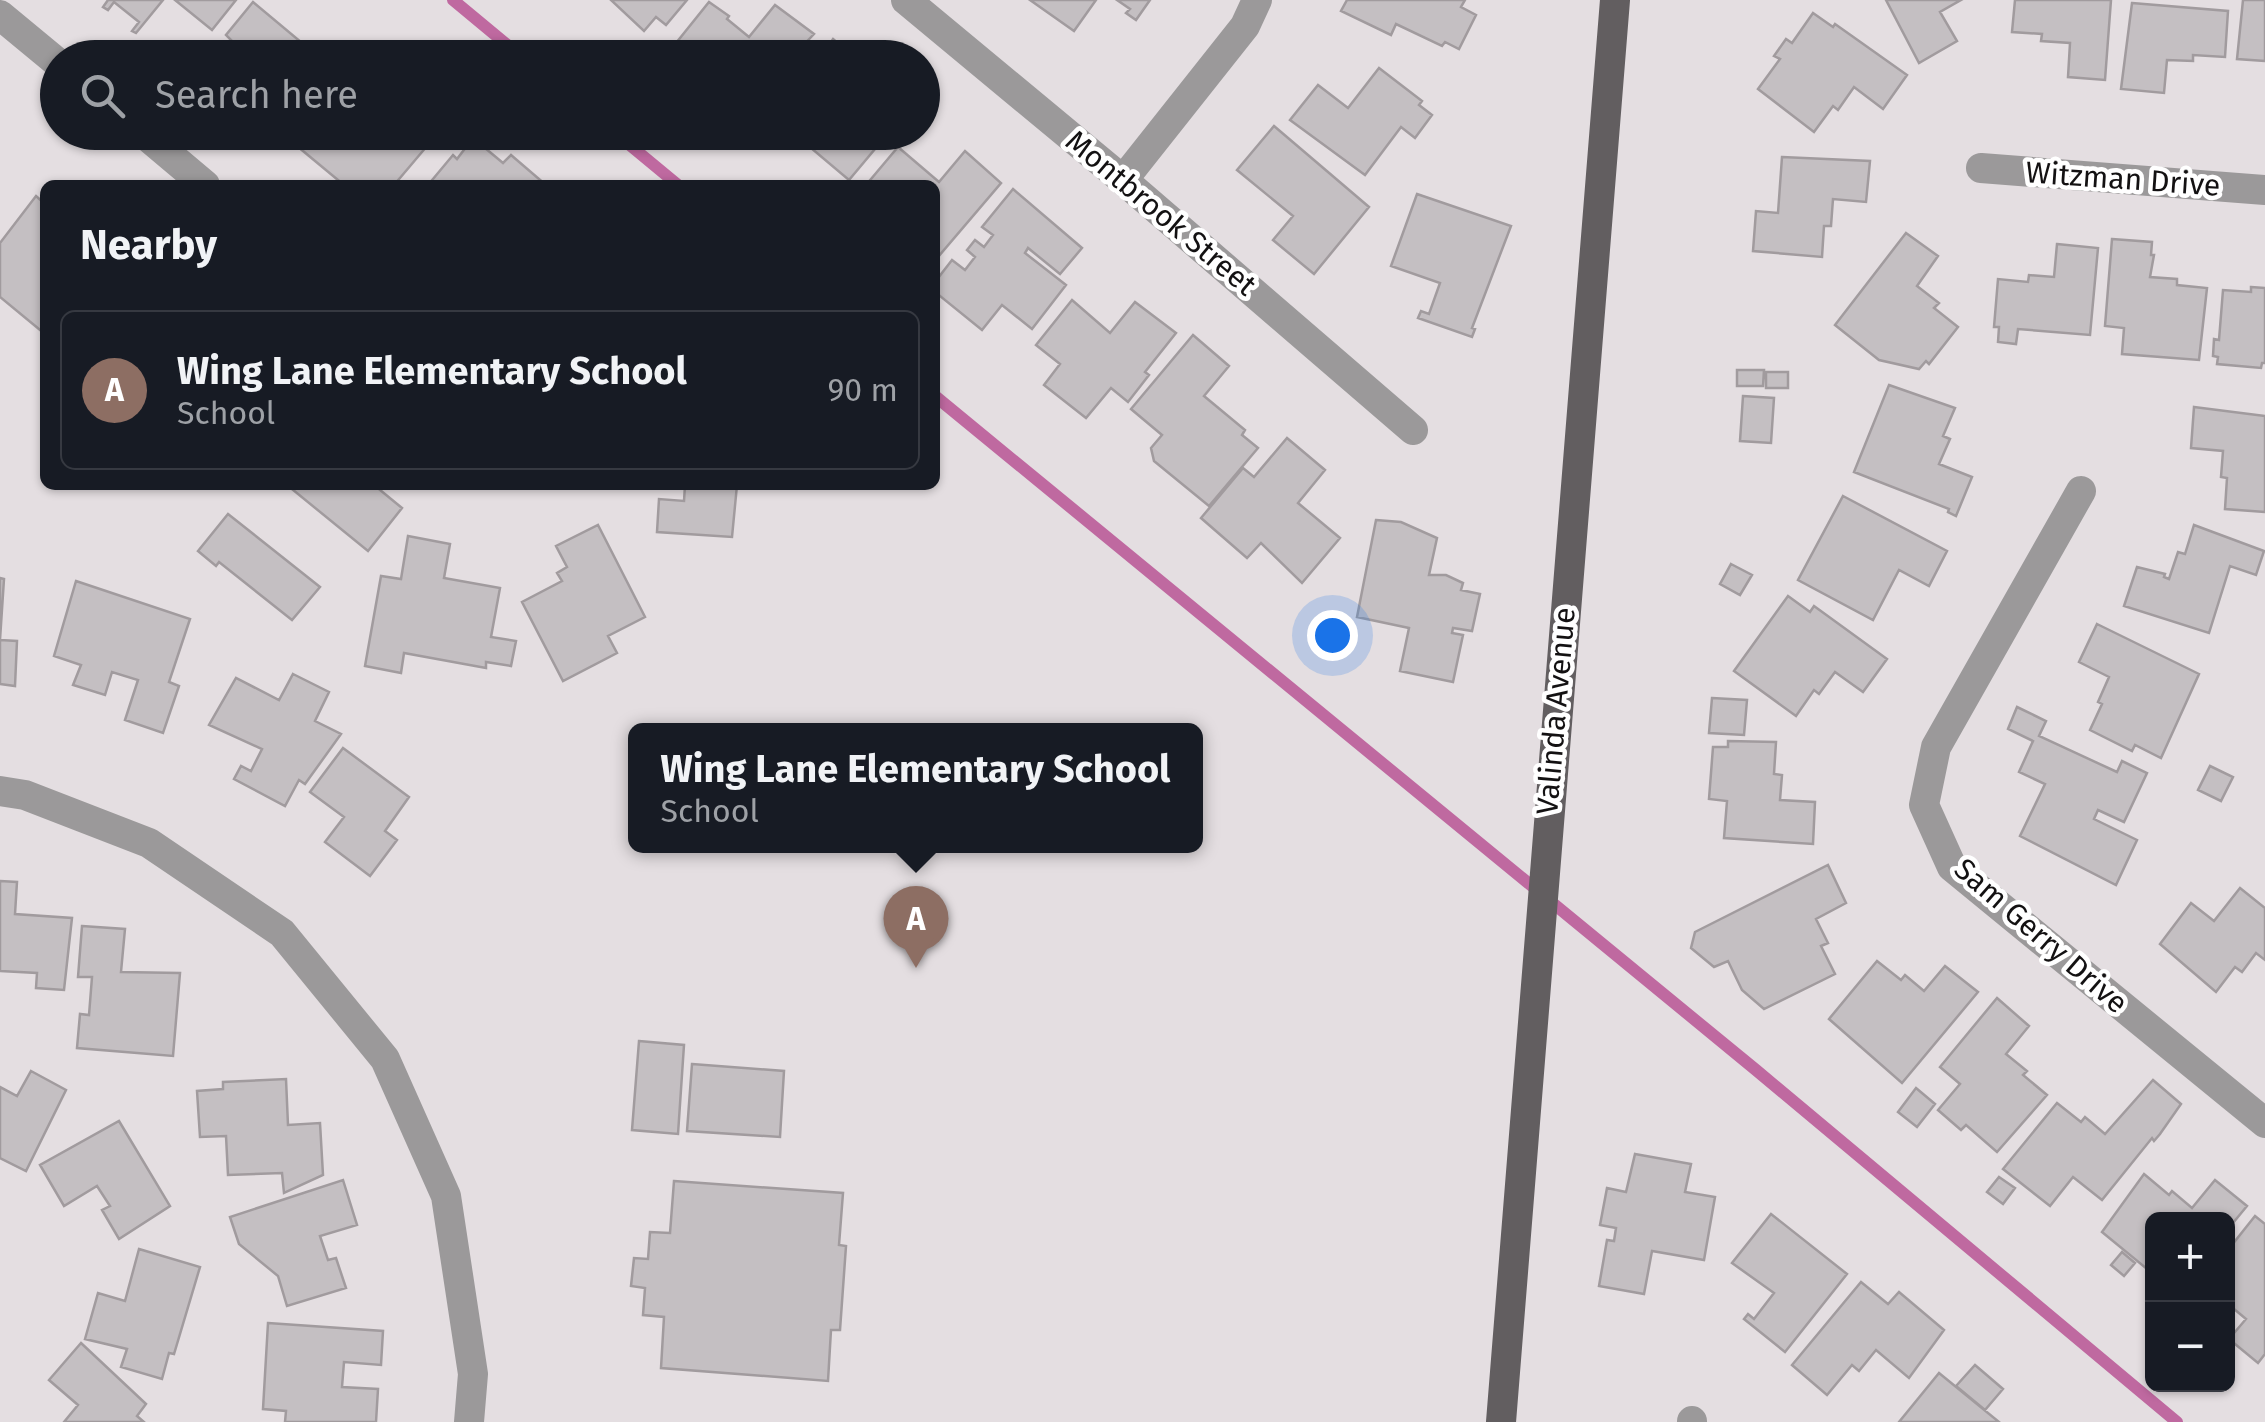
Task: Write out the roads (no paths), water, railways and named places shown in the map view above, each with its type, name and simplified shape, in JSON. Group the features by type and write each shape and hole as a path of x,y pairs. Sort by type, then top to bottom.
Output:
{"main road":[{"name":"Valinda Avenue","path":"1501,1422 1615,0"}],"street":[{"name":"Montbrook Street","path":"906,0 1123,180 1413,430"},
{"path":"1123,180 1245,26 1257,0"},
{"path":"0,15 40,47"},
{"path":"163,150 199,180"},
{"name":"Witzman Drive","path":"1981,168 2265,190"},
{"name":"Sam Gerry Drive","path":"2081,491 1936,746 1924,806 1952,867 2265,1123"},
{"path":"0,792 25,794 148,843 282,933 385,1059 446,1196 473,1374 469,1422"}],"waterway":[{"path":"453,0 501,40"},
{"path":"636,150 672,180"},
{"path":"940,400 1756,1070 2177,1422"}],"place":[{"name":"Wing Lane Elementary School","path":"916,968"}]}
